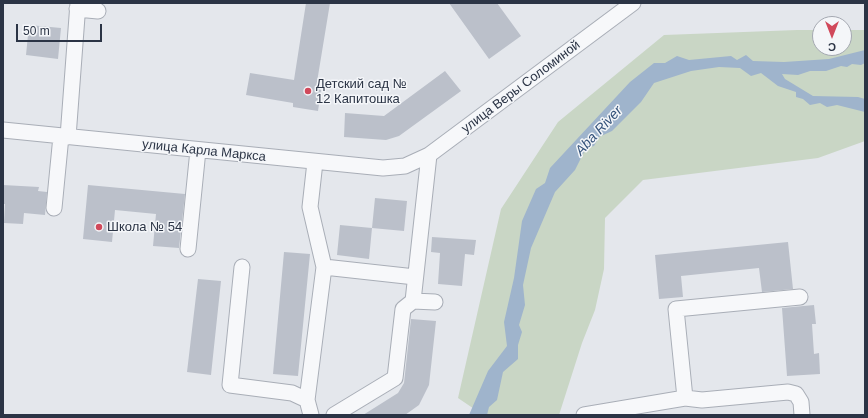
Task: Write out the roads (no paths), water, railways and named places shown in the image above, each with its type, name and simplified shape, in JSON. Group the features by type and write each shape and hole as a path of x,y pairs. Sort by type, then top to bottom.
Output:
{"street":[{"name":"улица Веры Соломиной","path":"405,166 429,155 633,3"},
{"path":"54,208 65,137 77,6 98,11"},
{"name":"улица Карла Маркса","path":"3,130 314,162 383,168 405,166"},
{"path":"188,249 198,150"},
{"path":"334,415 395,378 404,309 412,301 429,155"},
{"path":"311,415 307,400 324,267 310,207 314,162"},
{"path":"242,267 230,385 292,393 307,400"},
{"path":"324,267 415,277"},
{"path":"685,398 676,309 800,297"},
{"path":"412,301 435,302"},
{"path":"584,415 685,398 702,400 788,392 796,394 801,402 802,415"}],"water":[{"name":"Aba River","path":"865,50 865,63 861,65 852,64 847,67 841,66 826,71 810,71 798,75 782,74 785,79 813,96 858,97 865,99 865,112 837,105 827,107 820,103 810,105 803,99 796,97 796,92 778,86 761,73 751,76 740,68 719,67 691,71 654,83 641,102 612,131 599,137 594,146 586,148 575,170 555,192 531,248 523,285 525,305 519,325 522,332 518,345 518,359 503,372 497,400 489,407 487,415 469,415 488,371 507,346 504,322 514,278 522,221 536,189 545,183 550,168 630,82 654,63 665,63 677,56 689,60 731,56 737,60 746,55 753,61 784,62 829,59 841,56 852,56 852,53"}],"place":[{"name":"Детский сад № 12 Капитошка","path":"308,91"},
{"name":"Школа № 54","path":"99,227"}]}
